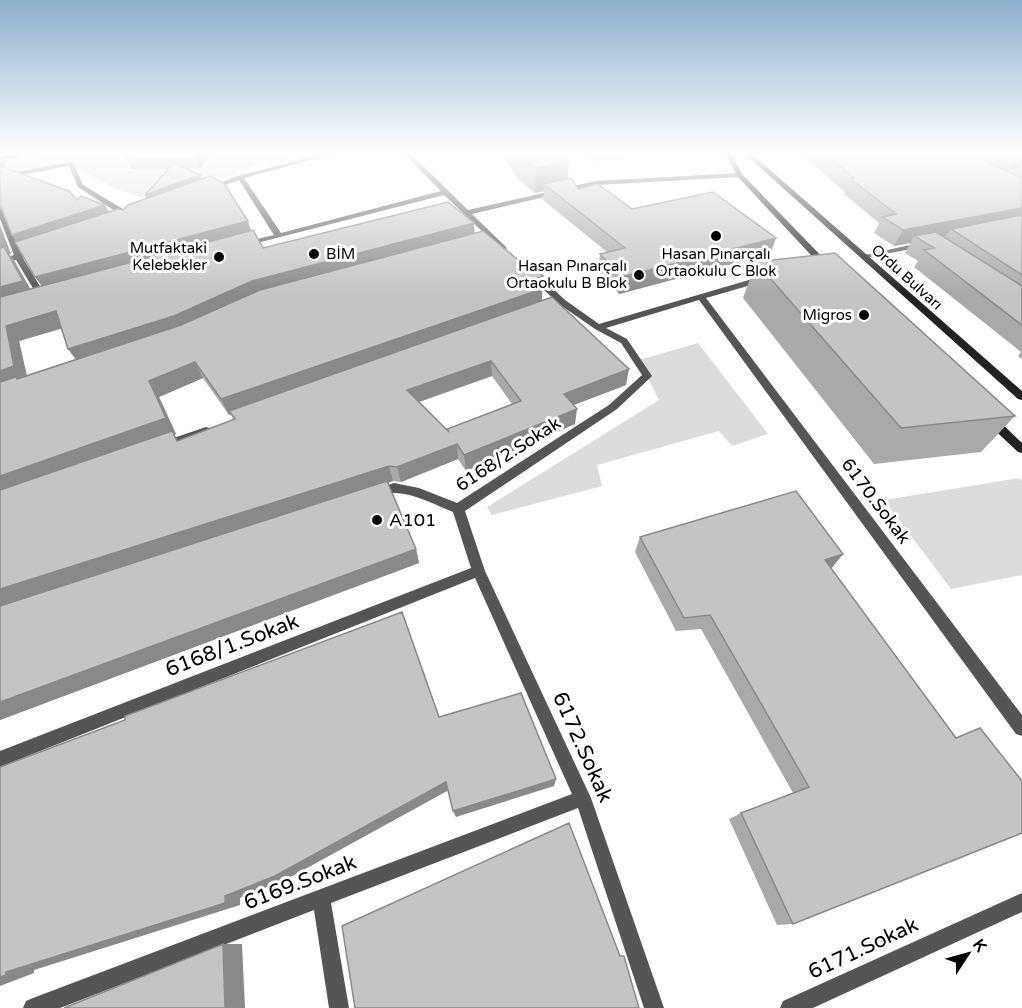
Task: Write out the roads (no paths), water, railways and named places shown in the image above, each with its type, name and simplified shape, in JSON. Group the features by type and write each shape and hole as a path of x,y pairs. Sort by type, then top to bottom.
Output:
{"main road":[{"path":"763,200 833,274"},
{"name":"Ordu Bulvarı","path":"800,200 1022,397"},
{"path":"980,410 1022,449"}],"street":[{"path":"104,200 131,217"},
{"path":"255,200 279,236"},
{"path":"237,246 416,200"},
{"path":"454,200 509,254"},
{"path":"466,213 522,200"},
{"path":"0,210 19,258 43,298"},
{"path":"122,221 141,214"},
{"path":"480,242 492,238"},
{"path":"864,256 928,243 938,250"},
{"path":"0,262 40,250"},
{"path":"810,264 821,261"},
{"path":"527,270 558,303 598,327 766,277"},
{"path":"32,301 54,295"},
{"name":"6170.Sokak","path":"701,297 1022,728"},
{"name":"6168/2.Sokak","path":"360,499 394,488 419,493 458,509 613,407 647,376 624,341 598,327"},
{"path":"155,448 222,425"},
{"name":"6172.Sokak","path":"458,509 478,571 583,798 654,1008"},
{"name":"6168/1.Sokak","path":"0,759 478,571"},
{"name":"6169.Sokak","path":"33,1008 583,798"},
{"path":"321,898 339,1008"},
{"name":"6171.Sokak","path":"790,1008 1022,902"}],"place":[{"name":"Hasan Pınarçalı Ortaokulu C Blok","path":"716,236"},
{"name":"BİM","path":"314,254"},
{"name":"Mutfaktaki Kelebekler","path":"219,257"},
{"name":"Hasan Pınarçalı Ortaokulu B Blok","path":"639,275"},
{"name":"Migros","path":"864,315"},
{"name":"A101","path":"377,520"}]}
